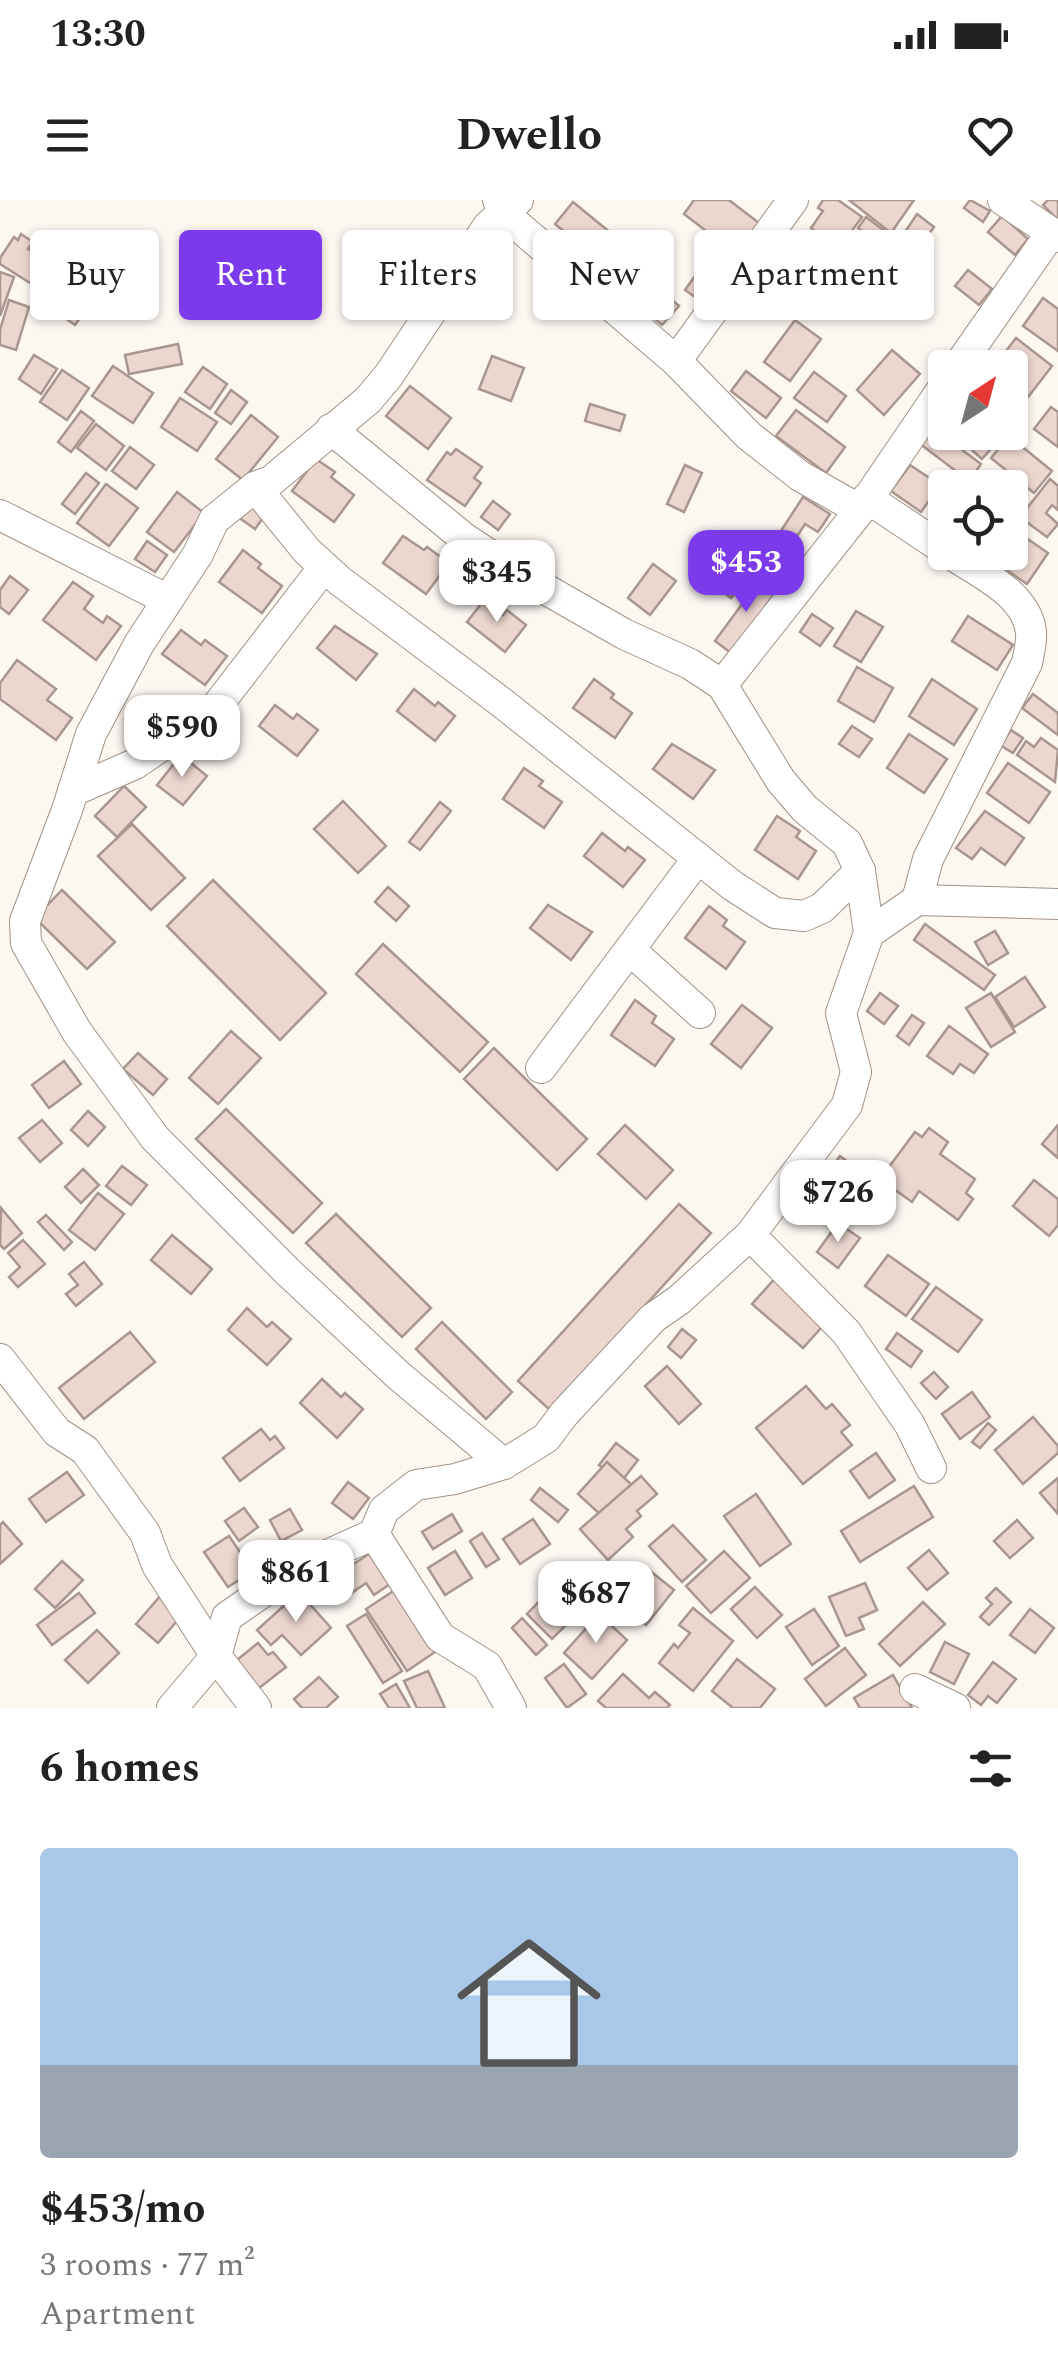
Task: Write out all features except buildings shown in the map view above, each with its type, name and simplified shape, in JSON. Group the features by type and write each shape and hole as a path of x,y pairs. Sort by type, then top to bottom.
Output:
{"street":[{"path":"676,362 794,200"},
{"path":"971,350 1054,235 1003,200"},
{"path":"504,1464 398,1374 287,1271 156,1138 77,1032 26,943 26,921 91,734 139,644 198,554 214,520 254,488 271,481 368,400 506,204 750,436 800,476 864,504 928,540"},
{"path":"722,685 864,504 928,411"},
{"path":"172,1708 216,1656 227,1617 296,1569 374,1534 384,1510 416,1486 504,1464 546,1438 653,1318 679,1300 750,1235 847,1105 856,1072 841,1013 868,933 860,871 847,843 781,780 722,685 690,664 624,634 519,574 464,538 331,430"},
{"path":"254,488 324,567 698,858 775,913 804,916 830,903 860,871"},
{"path":"0,515 168,600"},
{"path":"73,792 135,764 213,711 324,567"},
{"path":"917,900 928,859 1027,663 1032,634 1024,608 975,570"},
{"path":"541,1068 698,858"},
{"path":"868,933 917,900 1058,904"},
{"path":"630,950 700,1013"},
{"path":"750,1235 846,1332 910,1425 932,1468"},
{"path":"0,1359 57,1432 85,1450 145,1532 158,1565 216,1656 256,1708"},
{"path":"374,1534 440,1638 487,1666 511,1708"},
{"path":"916,1689 955,1708"}]}
